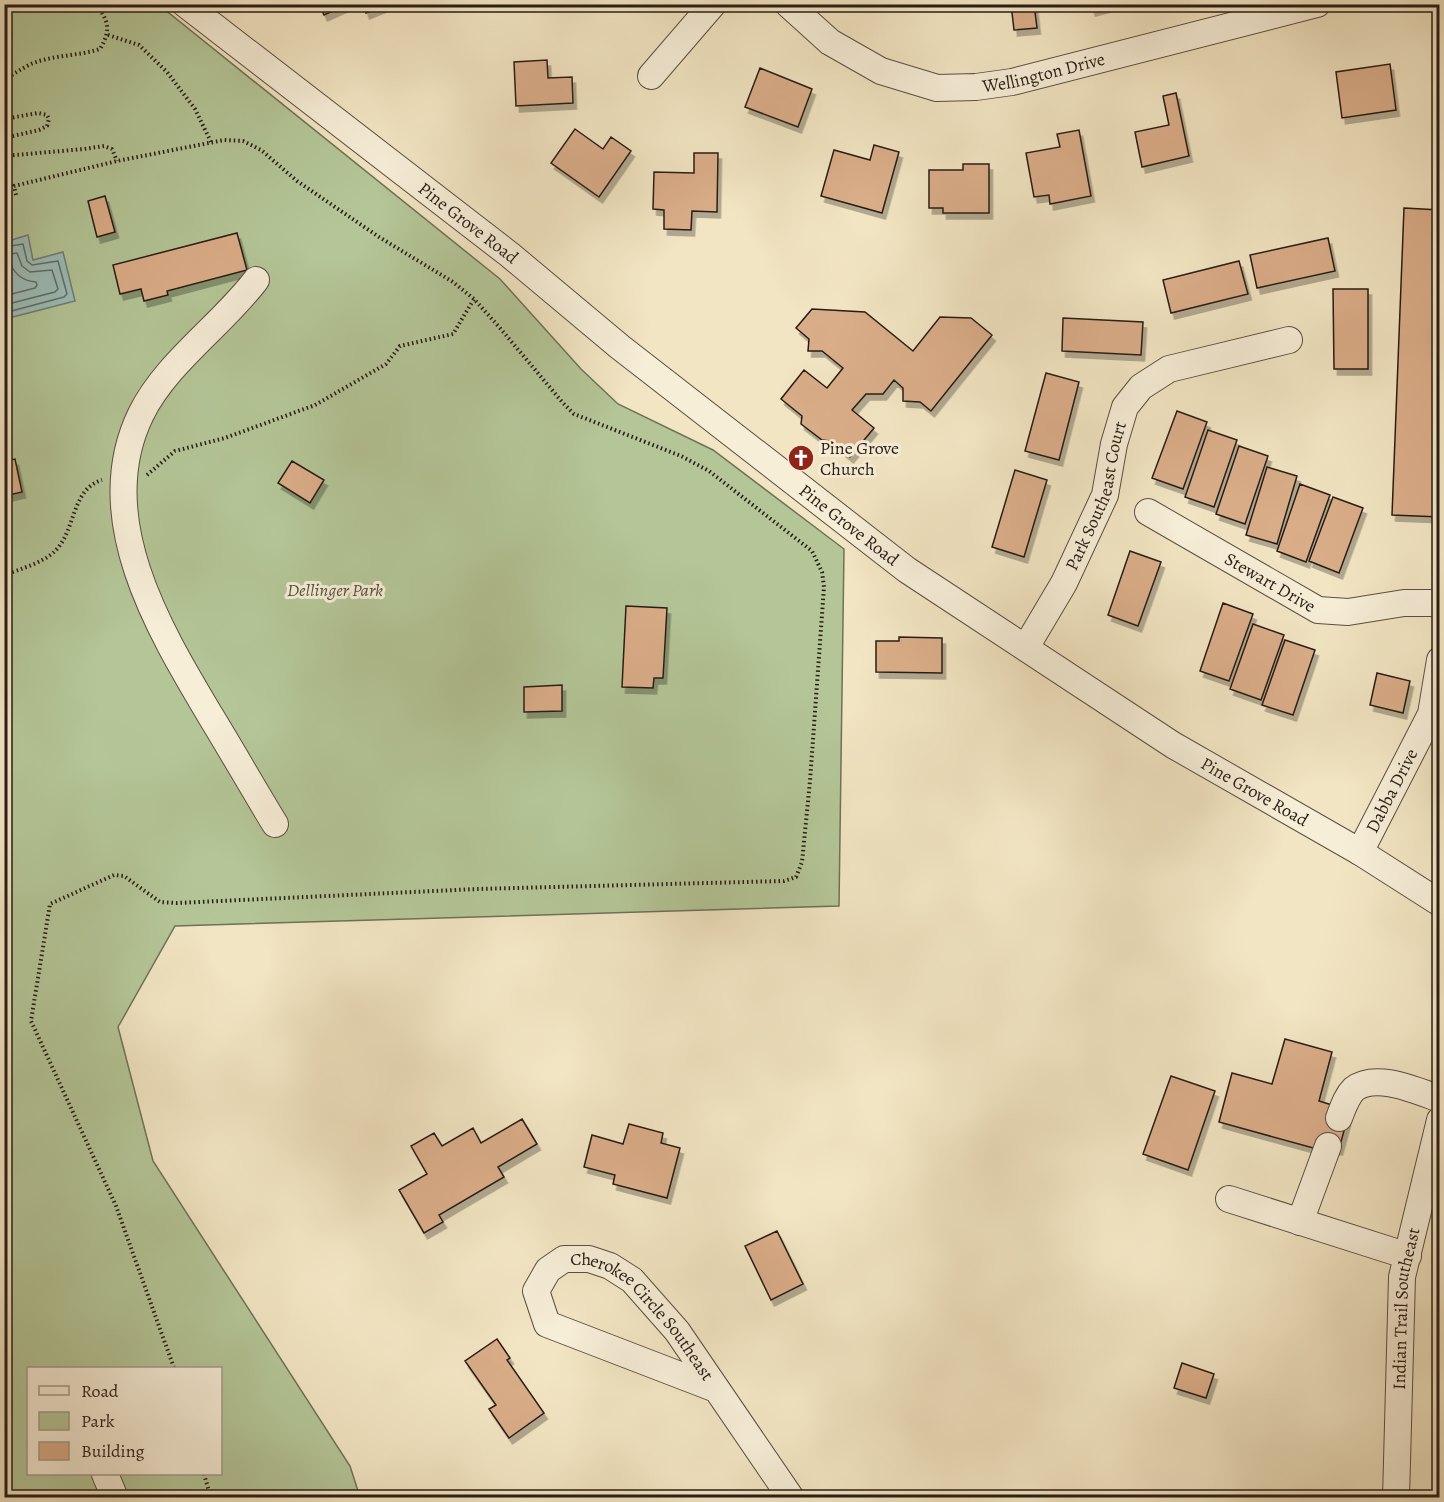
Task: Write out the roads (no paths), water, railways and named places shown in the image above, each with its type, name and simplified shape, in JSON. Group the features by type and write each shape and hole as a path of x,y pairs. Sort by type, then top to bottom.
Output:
{"street":[{"path":"651,76 713,4"},
{"name":"Wellington Drive","path":"788,4 830,42 881,71 936,88 976,87 1012,82 1317,4"},
{"name":"Pine Grove Road","path":"199,9 510,255 620,347 907,570 1173,745 1360,852 1440,903"},
{"path":"256,280 244,296 188,352 155,391 141,414 131,441 123,479 123,504 127,529 146,595 174,655 274,824"},
{"name":"Park Southeast Court","path":"1026,647 1064,583 1105,495 1114,444 1125,407 1140,387 1169,369 1289,340"},
{"name":"Stewart Drive","path":"1148,512 1318,610 1348,612 1404,603 1440,603"},
{"name":"Dabba Drive","path":"1360,852 1431,714 1440,660"},
{"path":"1339,1118 1346,1100 1355,1089 1367,1084 1390,1083 1440,1099"},
{"name":"Indian Trail Southeast","path":"1396,1497 1402,1277 1440,1120"},
{"path":"1300,1222 1329,1146"},
{"path":"1229,1199 1407,1256"},
{"name":"Cherokee Circle Southeast","path":"716,1389 547,1324 536,1291 548,1270 564,1259 589,1259 610,1266 632,1280 677,1331 791,1497"},
{"path":"106,1475 115,1497"}],"water":[{"path":"28,235 33,260 63,252 75,301 5,319 5,242"}],"place":[{"name":"Pine Grove Church","path":"801,458"}],"park label":[{"name":"Dellinger Park","path":"335,590"}]}
